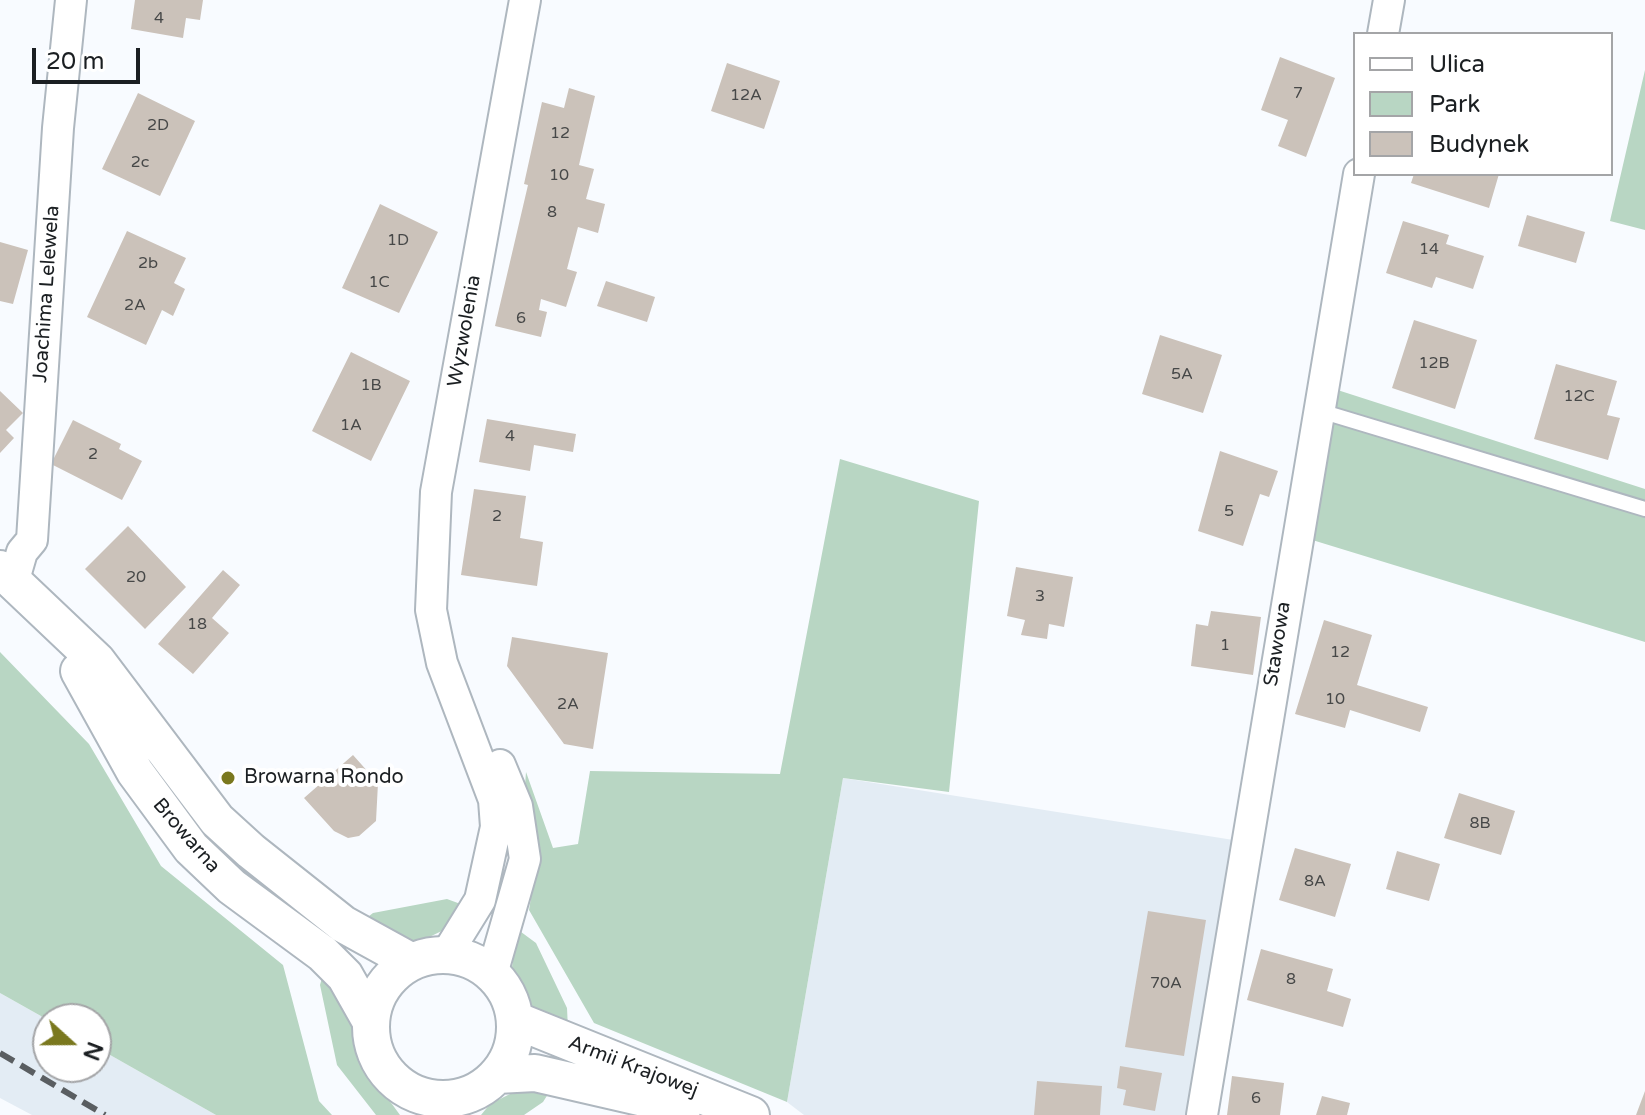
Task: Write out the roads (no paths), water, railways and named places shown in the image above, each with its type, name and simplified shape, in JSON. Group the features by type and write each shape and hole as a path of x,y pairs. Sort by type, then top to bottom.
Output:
{"street":[{"name":"Joachima Lelewela","path":"7,576 32,540 58,128 71,0"},
{"name":"Wyzwolenia","path":"429,958 480,900 496,827 494,800 442,663 431,610 436,492 525,0"},
{"path":"1383,32 1389,0"},
{"name":"Stawowa","path":"1202,1115 1317,410 1359,176"},
{"name":"Browarna","path":"7,576 97,661 217,820 334,918 429,958"},
{"name":"Browarna","path":"43,612 94,695 135,772 191,848 232,887 323,954 345,976 371,1022"},
{"name":"Wyzwolenia","path":"442,663 492,746 517,806 524,834 525,859 519,889 492,974"},
{"path":"429,958 470,959 492,974 508,995 515,1020 513,1047 497,1075 453,1107 431,1098 412,1103 380,1062 371,1022 384,986 429,958"},
{"name":"Armii Krajowej","path":"515,1020 751,1115"},
{"name":"Armii Krajowej","path":"497,1075 535,1073 645,1097 706,1115"}],"lane":[{"path":"1317,410 1645,509"}],"railway":[{"path":"0,1053 105,1115"}],"place":[{"name":"Browarna Rondo","path":"228,778"}]}
